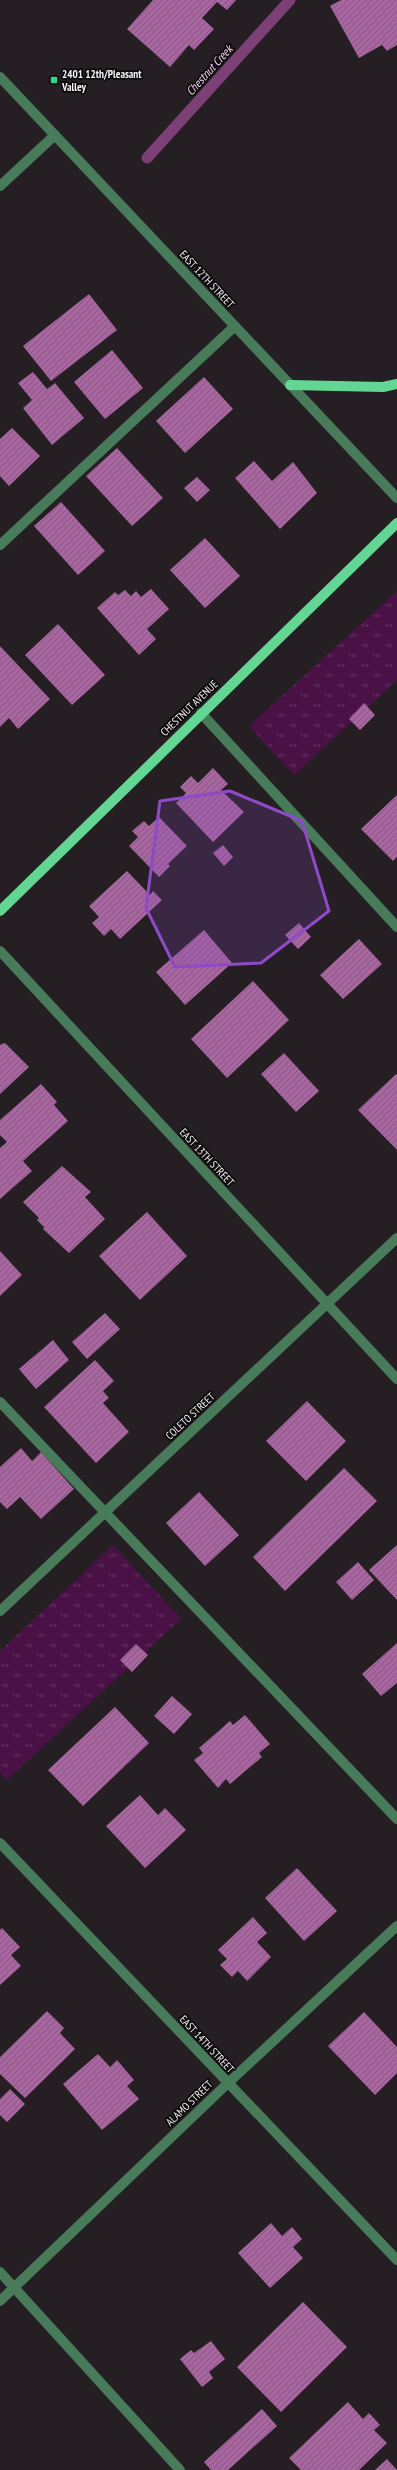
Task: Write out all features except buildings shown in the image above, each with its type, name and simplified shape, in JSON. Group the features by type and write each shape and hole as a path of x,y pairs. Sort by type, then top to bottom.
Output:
{"main road":[{"path":"290,385 383,387 397,384"},
{"name":"CHESTNUT AVENUE","path":"0,911 397,523"}],"street":[{"name":"EAST 12TH STREET","path":"0,77 397,498"},
{"path":"0,186 55,135"},
{"path":"0,546 235,326"},
{"path":"201,713 397,927"},
{"name":"EAST 13TH STREET","path":"0,951 397,1378"},
{"name":"COLETO STREET","path":"0,1611 397,1238"},
{"path":"0,1402 397,1819"},
{"name":"EAST 14TH STREET","path":"0,1843 397,2260"},
{"name":"ALAMO STREET","path":"0,2301 228,2083 397,1926"},
{"path":"0,2272 180,2470"}],"highlighted area":[{"path":"230,791 302,821 329,911 261,963 175,967 146,908 160,801"}],"green space":[{"path":"397,591 397,680 294,775 249,726"},
{"path":"113,1545 181,1619 7,1780 0,1772 0,1651"}],"waterway":[{"name":"Chestnut Creek","path":"147,158 290,0"}],"place":[{"name":"2401 12th/Pleasant Valley","path":"54,80"}]}
